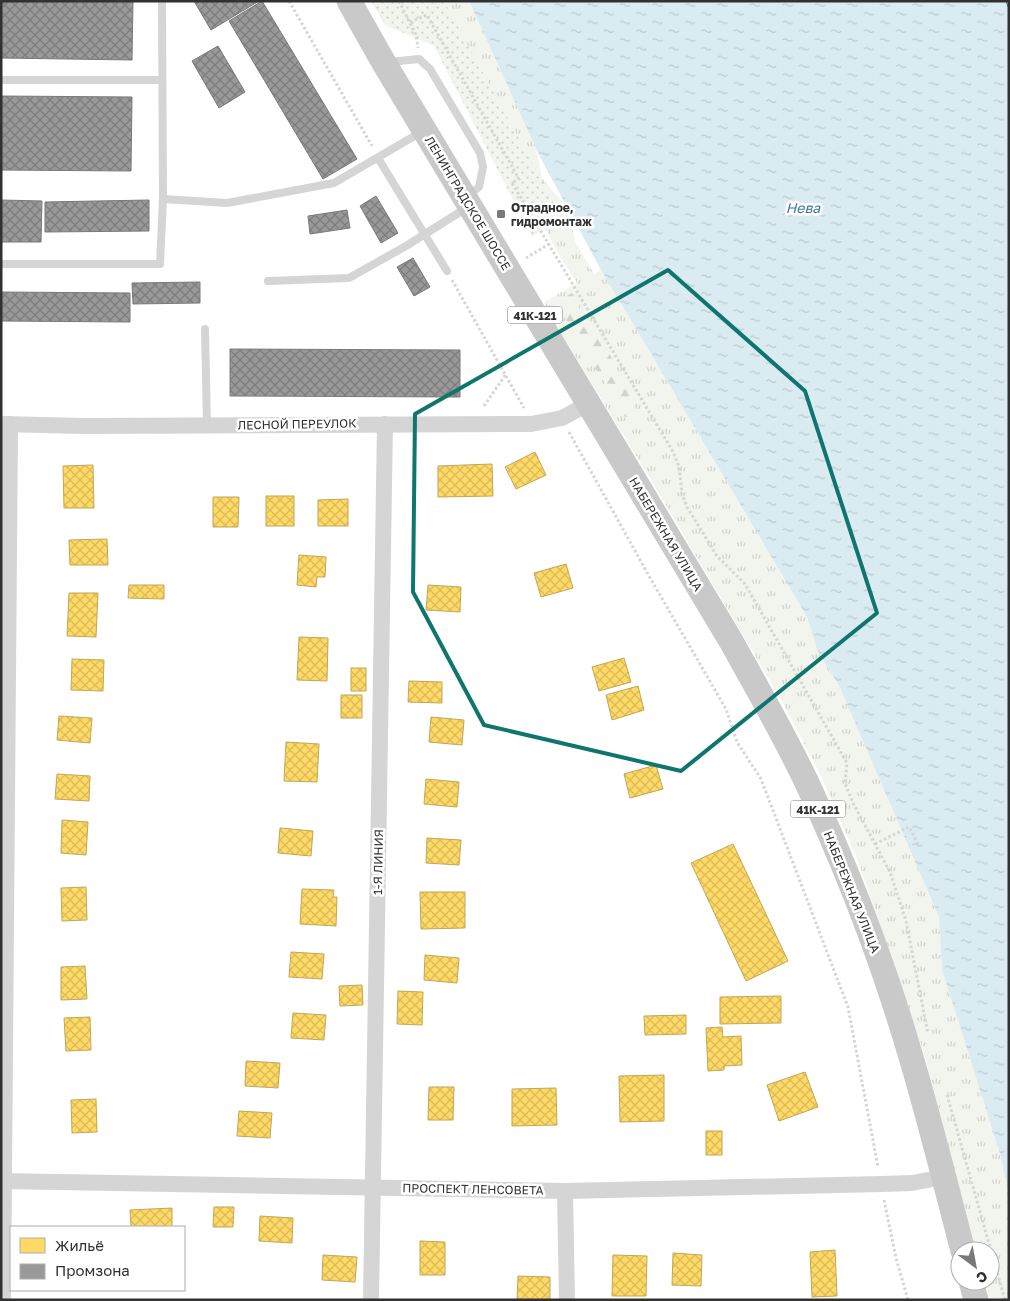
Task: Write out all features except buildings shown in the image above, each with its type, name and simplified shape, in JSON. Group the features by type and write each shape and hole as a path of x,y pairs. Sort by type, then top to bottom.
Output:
{"main road":[{"name":"ЛЕНИНГРАДСКОЕ ШОССЕ","path":"349,1 384,63 588,404"},
{"name":"НАБЕРЕЖНАЯ УЛИЦА","path":"588,404 731,641 768,707 808,785 876,952 911,1057 960,1241"}],"street":[{"name":"ЛЕСНОЙ ПЕРЕУЛОК","path":"6,424 84,426 531,424 562,418 588,404"},
{"path":"3,1300 6,424"},
{"name":"1-Я ЛИНИЯ","path":"371,1300 385,424"},
{"name":"ПРОСПЕКТ ЛЕНСОВЕТА","path":"2,1181 565,1190 881,1184 928,1181 943,1177"},
{"path":"565,1190 568,1300"}],"lane":[{"path":"1,264 160,264 163,199 162,1"},
{"path":"268,281 349,278 425,234 467,202 479,187 483,167 480,153 430,69 420,58 384,63"},
{"path":"1,80 162,80"},
{"path":"163,199 227,203 334,183 424,130"},
{"path":"378,158 447,271"},
{"path":"205,330 207,425"}],"path":[{"path":"289,1 378,158"},
{"path":"399,1 416,35 420,58"},
{"path":"410,22 427,14 519,179 512,183 672,450 679,466 682,494 687,507 716,556 745,584 847,763 846,783 853,803 890,872 906,921 929,1038"},
{"path":"447,271 522,401 531,424"},
{"path":"464,423 486,406 506,374"},
{"path":"562,418 649,576 726,709 737,742 761,779 848,1007 896,1258 908,1300"},
{"path":"875,844 909,826 919,846"},
{"path":"945,1089 1005,1300"}],"highlighted area":[{"path":"668,270 805,391 877,613 681,771 484,725 413,592 415,414"}],"green space":[{"path":"371,1 444,1 561,216 532,237 434,46 385,25"},
{"path":"442,1 469,1 536,147 542,178 567,208 575,241 594,274 601,270 807,617 817,650 840,688 939,917 942,970 1001,1157 1009,1196 1009,1300 990,1300 988,1291 1000,1291 1000,1241 973,1241 924,1053 858,861 822,778 782,701 544,302 577,283 555,248"},
{"path":"572,293 579,300 579,309 593,325 594,333 614,361 615,371 623,379 628,389 635,411 632,417 625,417 615,405 609,390 567,322 562,303"}],"water":[{"name":"Нева","path":"469,1 1009,1 1009,1196 1001,1157 942,970 939,917 840,688 817,650 807,617 601,270 540,157"}],"ferry route":[{"path":"1006,1 1009,10"}],"place":[{"name":"Отрадное, гидромонтаж","path":"501,214"}]}
